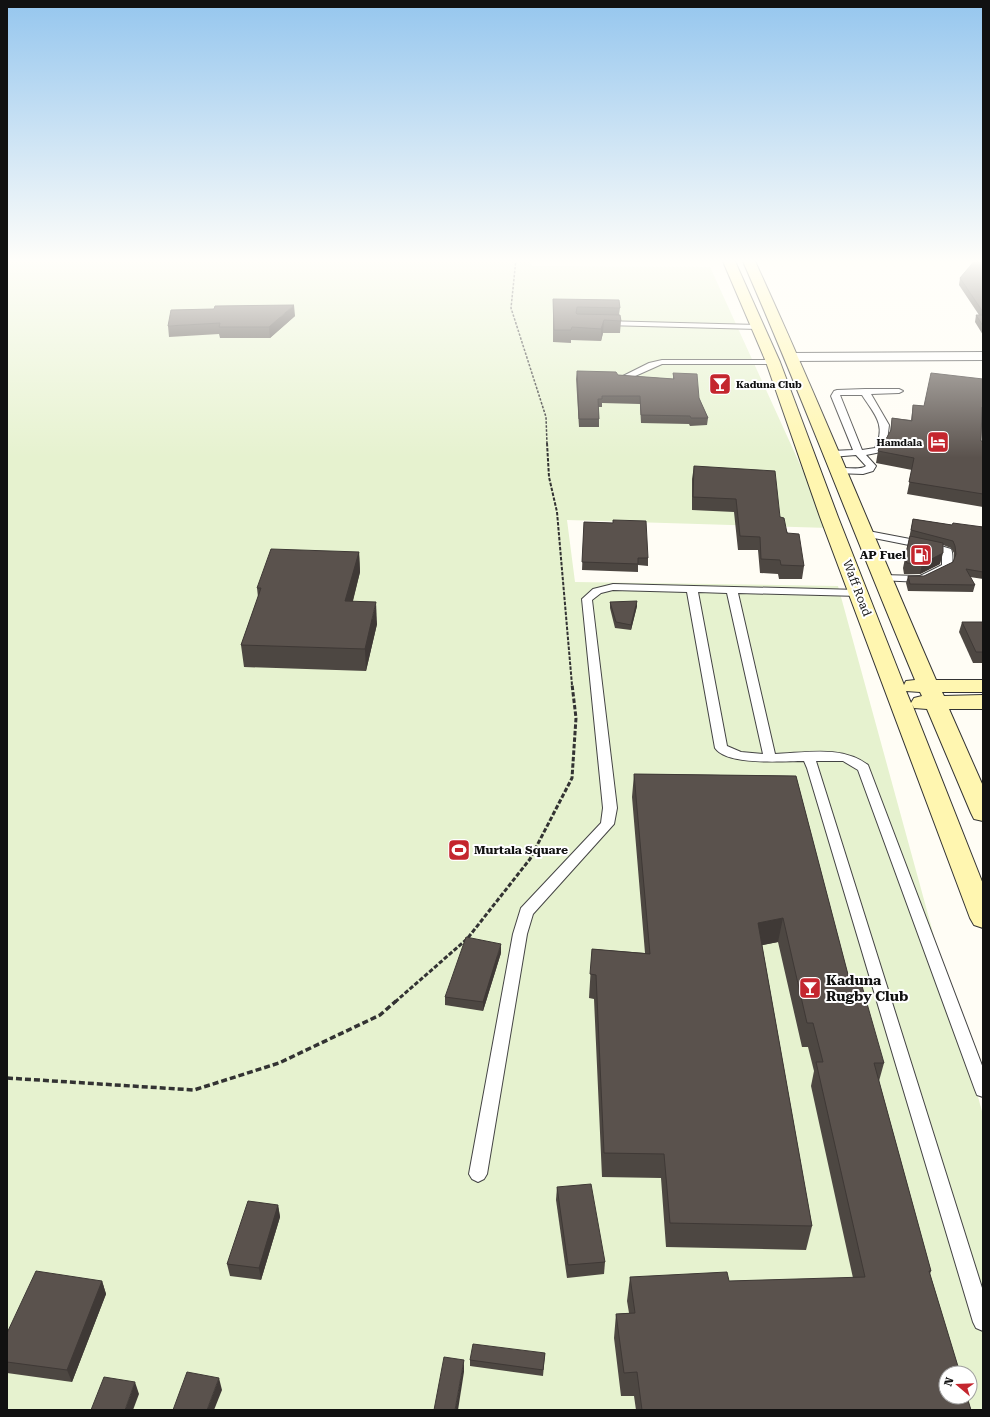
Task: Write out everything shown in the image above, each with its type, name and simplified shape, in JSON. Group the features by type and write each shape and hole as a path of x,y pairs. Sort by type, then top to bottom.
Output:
{"street":[{"path":"778,325 882,578 983,813"},
{"name":"Waff Road","path":"758,327 774,362 829,517 860,593 983,918"},
{"path":"792,357 983,356"},
{"path":"918,660 952,676 983,686"},
{"path":"898,694 931,694 983,686"},
{"path":"931,694 983,703"},
{"path":"948,729 983,703"}],"lane":[{"path":"682,325 758,327"},
{"path":"621,379 652,364 662,362 774,362"},
{"path":"838,471 863,471 870,469 871,466 858,452 835,396 837,393 899,391"},
{"path":"831,454 878,450 883,441 885,425 865,392"},
{"path":"864,533 931,546 947,552 947,566 922,579 882,578"},
{"path":"478,1174 520,934 526,912 607,824 610,808 587,599 597,591 613,587 860,593"},
{"path":"692,589 721,748 739,756 770,758 847,757 855,760 864,768 983,1090"},
{"path":"732,590 770,758"},
{"path":"808,757 813,768 983,1322"}],"path":[{"path":"7,1078 194,1090 279,1063 380,1015 467,940 530,860 572,778 576,718 567,639 557,512 549,477 546,417 516,325"}],"green space":[{"name":"Murtala Square","path":"7,325 737,325 829,528 567,520 575,582 838,586 983,1115 983,1410 7,1410"}],"building":[{"path":"219,325 271,325 269,327 219,327"},
{"path":"554,325 602,325 601,329 572,327 571,330 554,330"},
{"path":"577,371 616,372 618,375 674,379 673,373 697,374 699,398 708,418 641,415 640,396 602,396 602,399 598,399 599,419 579,419"},
{"path":"931,373 983,379 981,441 983,441 983,494 909,482 914,458 878,451 881,442 885,441 891,430 892,418 912,421 913,405 924,406"},
{"path":"694,466 775,471 780,517 784,518 787,533 799,534 804,566 781,565 780,560 761,559 760,537 740,536 736,499 693,497"},
{"path":"913,519 952,525 953,523 983,527 983,572 966,569 975,585 910,584 908,576 924,576 953,562 956,554 953,541 911,530"},
{"path":"613,520 646,521 648,558 638,558 638,564 582,562 584,522 613,523"},
{"path":"910,536 943,543 943,553 922,564 907,563 905,557"},
{"path":"271,549 359,552 345,601 376,602 365,649 241,645 261,588 257,588"},
{"path":"637,601 631,625 616,622 610,602"},
{"path":"962,622 983,622 983,652 976,652"},
{"path":"634,774 796,776 851,986 862,986 884,1063 874,1063 931,1271 929,1271 958,1365 938,1365 938,1405 969,1405 971,1410 642,1410 637,1372 624,1373 616,1314 635,1313 630,1277 727,1272 729,1281 865,1277 816,1062 823,1062 813,1023 807,1023 783,918 758,923 812,1226 670,1223 664,1154 604,1153 596,975 590,974 592,949 650,954"},
{"path":"466,937 501,944 483,1002 445,997"},
{"path":"591,1184 605,1262 568,1265 557,1187"},
{"path":"248,1201 278,1205 259,1268 227,1264"},
{"path":"36,1271 102,1281 67,1370 7,1362 7,1333"},
{"path":"473,1344 545,1353 543,1370 470,1360"},
{"path":"444,1357 464,1360 455,1410 434,1410"},
{"path":"187,1372 219,1378 207,1410 173,1410"},
{"path":"104,1377 135,1382 125,1410 91,1410"}],"place":[{"name":"Kaduna Club","path":"720,384"},
{"name":"Hamdala","path":"938,442"},
{"name":"AP Fuel","path":"921,555"},
{"name":"Murtala Square","path":"459,850"},
{"name":"Kaduna Rugby Club","path":"810,988"}]}
